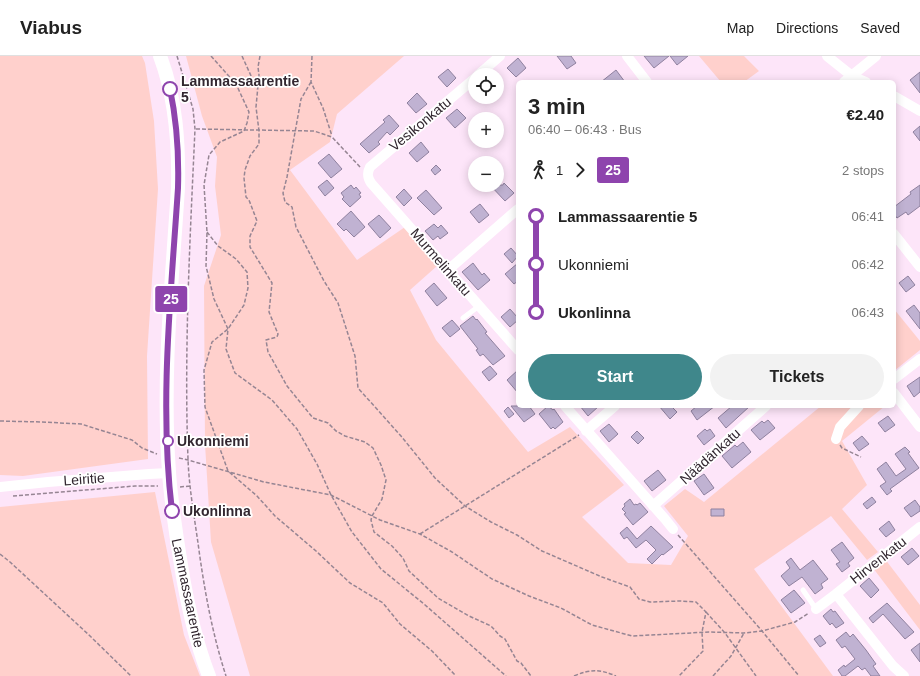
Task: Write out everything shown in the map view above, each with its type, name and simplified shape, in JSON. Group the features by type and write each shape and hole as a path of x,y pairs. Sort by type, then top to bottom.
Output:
{"street":[{"name":"Lammassaarentie","path":"160,56 170,89 174,109 178,164 178,188 168,348 168,457 174,525 185,590 199,651 209,676"},
{"path":"486,68 500,56"},
{"path":"627,56 645,80"},
{"path":"826,56 848,79 876,56"},
{"name":"Vesikonkatu","path":"368,172 370,167 468,84"},
{"path":"896,97 920,111"},
{"name":"Murmelinkatu","path":"368,172 368,178 371,183 516,348"},
{"path":"448,270 516,211"},
{"path":"896,237 920,267"},
{"path":"896,377 920,359"},
{"path":"896,396 920,427"},
{"path":"567,408 673,529"},
{"path":"586,431 613,408"},
{"name":"Näädänkatu","path":"654,506 764,408"},
{"path":"836,439 840,427 857,408"},
{"name":"Leiritie","path":"0,487 149,474 170,480"},
{"name":"Hirvenkatu","path":"816,609 920,527"},
{"name":"Hirvenkatu","path":"836,594 893,666 904,676"}],"lane":[{"path":"463,318 479,306"},
{"path":"802,590 816,609"}],"path":[{"path":"178,56 193,109 195,129 186,344 188,460 190,486 204,587 217,649 226,676"},
{"path":"211,56 236,84 249,112 244,131 220,142 209,155 204,185 207,232 206,266 214,299 228,329 226,349 235,373 272,400 297,429 352,532 381,569 424,604 506,676"},
{"path":"242,56 258,90"},
{"path":"260,56 256,107 259,144 250,156 244,170 244,178 246,197 249,200 257,221 250,236 250,247 272,282 269,312 278,334 277,337 266,340 268,352 287,386 313,418 328,423 336,431 345,436 365,442 373,448 386,480 382,500 371,520 374,532 403,558 409,571 438,598 469,616 491,626 500,636 505,639 517,661 521,663 531,676"},
{"path":"312,56 311,82 323,108 332,137 358,166 368,172"},
{"path":"311,82 301,99 283,194 285,202 292,207 296,227 324,281 338,303 355,356 358,388 401,436 435,478 465,506 542,551 602,577 630,587 639,599 650,602 696,602 725,633 756,676"},
{"path":"195,129 314,131 332,137"},
{"path":"207,232 218,246 236,259 246,272 248,288 244,305 228,329 212,342 204,370 205,407 228,471 257,496 275,516 316,551 350,583 383,603 400,624 432,651 456,676"},
{"path":"0,421 81,424 132,440 142,448 156,454 188,460 264,482 331,495 372,516 420,534 452,552 492,579 529,596 561,608 592,625 632,636 702,632 744,634 795,622 816,609"},
{"path":"420,534 586,431"},
{"path":"836,439 842,448 861,457"},
{"path":"7,496 135,486 170,480 190,486"},
{"path":"673,529 762,630 799,676"},
{"path":"0,554 89,635 131,676"},
{"path":"679,676 703,651 702,632 706,612"},
{"path":"713,676 731,656 744,634"},
{"path":"574,676 586,671 605,671 616,676"}],"shaded area":[{"path":"0,56 142,56 145,63 154,121 158,189 147,356 148,459 23,476 0,475"},
{"path":"186,56 404,56 337,114 330,142 290,170 357,260 405,227 437,266 410,290 436,340 528,452 570,427 624,485 582,517 628,563 671,565 688,536 664,506 685,489 704,502 819,408 883,408 842,441 867,485 842,509 878,552 867,560 831,516 754,569 833,676 250,676 211,542 205,444 204,286 221,235 215,186 217,157 202,116"},
{"path":"699,56 744,56 759,71 747,80 719,80"},
{"path":"896,311 920,341 920,350 896,369"},
{"path":"155,492 184,635 200,676 0,676 0,507"},
{"path":"885,559 920,605 920,630 873,568"}],"building":[{"path":"557,56 571,56 576,63 567,69"},
{"path":"644,56 669,56 654,68"},
{"path":"670,56 688,56 677,65"},
{"path":"518,58 526,68 516,77 507,68"},
{"path":"448,69 456,78 447,87 438,77"},
{"path":"616,70 624,80 604,80"},
{"path":"920,72 920,93 910,80"},
{"path":"417,93 427,104 416,113 407,103"},
{"path":"457,109 466,118 455,128 446,118"},
{"path":"389,115 399,126 390,135 387,132 378,142 380,144 369,153 360,144 385,122 383,120"},
{"path":"920,126 920,141 913,132"},
{"path":"421,142 429,152 417,162 409,153"},
{"path":"329,154 342,169 331,178 318,163"},
{"path":"436,165 441,170 435,175 431,170"},
{"path":"327,180 334,188 325,196 318,187"},
{"path":"504,183 514,193 505,201 497,192 504,192"},
{"path":"351,185 354,189 356,187 361,193 359,194 361,197 350,207 342,199 344,197 341,193"},
{"path":"920,185 920,206 908,215 906,212 897,218 896,205 911,194 910,192"},
{"path":"404,189 412,198 404,206 396,197"},
{"path":"426,190 442,208 434,215 417,198"},
{"path":"480,204 489,215 479,223 470,212"},
{"path":"351,211 365,227 354,237 346,229 344,231 337,224"},
{"path":"379,215 391,228 380,238 368,224"},
{"path":"434,224 438,228 441,225 448,233 440,239 438,236 433,240 425,231"},
{"path":"511,248 516,254 516,258 512,263 504,254"},
{"path":"473,263 482,275 484,273 490,280 478,290 462,272"},
{"path":"516,265 516,282 514,284 505,274"},
{"path":"908,276 915,285 906,292 899,283"},
{"path":"434,283 447,298 437,306 425,291"},
{"path":"914,305 920,313 920,329 906,311"},
{"path":"510,309 516,316 516,322 510,327 501,317"},
{"path":"473,316 487,332 485,333 505,356 493,365 483,354 480,356 476,350 478,349 460,326"},
{"path":"452,320 460,329 450,337 442,328"},
{"path":"490,366 497,374 489,381 482,372"},
{"path":"516,372 516,391 507,380"},
{"path":"920,377 920,392 914,397 907,386"},
{"path":"511,406 516,406 516,408 530,408 535,414 524,422"},
{"path":"508,407 514,414 509,418 504,411"},
{"path":"546,408 554,409 563,422 555,429 553,427 551,429 539,414"},
{"path":"582,408 597,408 588,416"},
{"path":"661,408 673,408 677,412 670,419"},
{"path":"695,408 712,408 697,420 691,411"},
{"path":"730,408 748,408 726,428 718,418"},
{"path":"888,416 895,425 885,432 878,423"},
{"path":"768,420 775,428 760,440 751,430 762,421 764,423"},
{"path":"609,424 618,434 609,442 600,431"},
{"path":"705,429 707,431 710,429 715,436 704,445 697,436"},
{"path":"637,431 644,438 638,444 631,437"},
{"path":"862,436 869,444 859,451 853,443"},
{"path":"743,442 751,452 732,468 722,456 735,445 737,447"},
{"path":"905,447 910,452 908,453 919,468 890,489 892,491 887,495 880,486 886,482 877,469 886,462 896,476 906,469 895,454"},
{"path":"658,470 666,480 652,491 644,481"},
{"path":"704,474 714,488 704,495 694,481"},
{"path":"872,497 876,502 867,509 863,504"},
{"path":"630,499 634,505 640,503 648,512 633,525 622,509 625,506 624,504"},
{"path":"915,500 920,507 920,511 911,517 904,508"},
{"path":"711,509 724,509 724,516 711,516"},
{"path":"889,521 895,530 886,537 879,529"},
{"path":"651,526 673,547 663,555 662,554 652,564 647,559 656,550 646,540 636,548 627,537 624,539 620,533 627,527 637,539"},
{"path":"842,542 854,558 848,563 850,566 842,572 836,564 840,562 831,550"},
{"path":"912,548 919,556 908,565 901,557"},
{"path":"791,558 800,570 813,560 828,579 821,584 823,588 815,594 802,577 789,586 781,576 790,568 786,562"},
{"path":"869,578 879,590 871,598 860,586"},
{"path":"794,590 805,603 791,613 781,600"},
{"path":"887,603 914,632 905,639 883,614 873,623 869,618"},
{"path":"831,609 833,612 835,611 844,623 836,628 832,623 830,625 823,616"},
{"path":"846,632 850,637 853,634 866,650 876,664 873,666 880,676 871,676 865,668 862,670 858,666 845,676 842,676 838,670 844,665 845,667 855,659 845,646 842,648 836,640"},
{"path":"820,635 826,643 820,647 814,639"},
{"path":"920,643 920,662 911,650"}],"bus line":[{"name":"25","path":"170,89 178,146 178,188 168,348 167,400 168,465 172,511"}],"place":[{"name":"Lammassaarentie 5","path":"170,89"},
{"name":"Ukonniemi","path":"168,441"},
{"name":"Ukonlinna","path":"172,511"}]}
